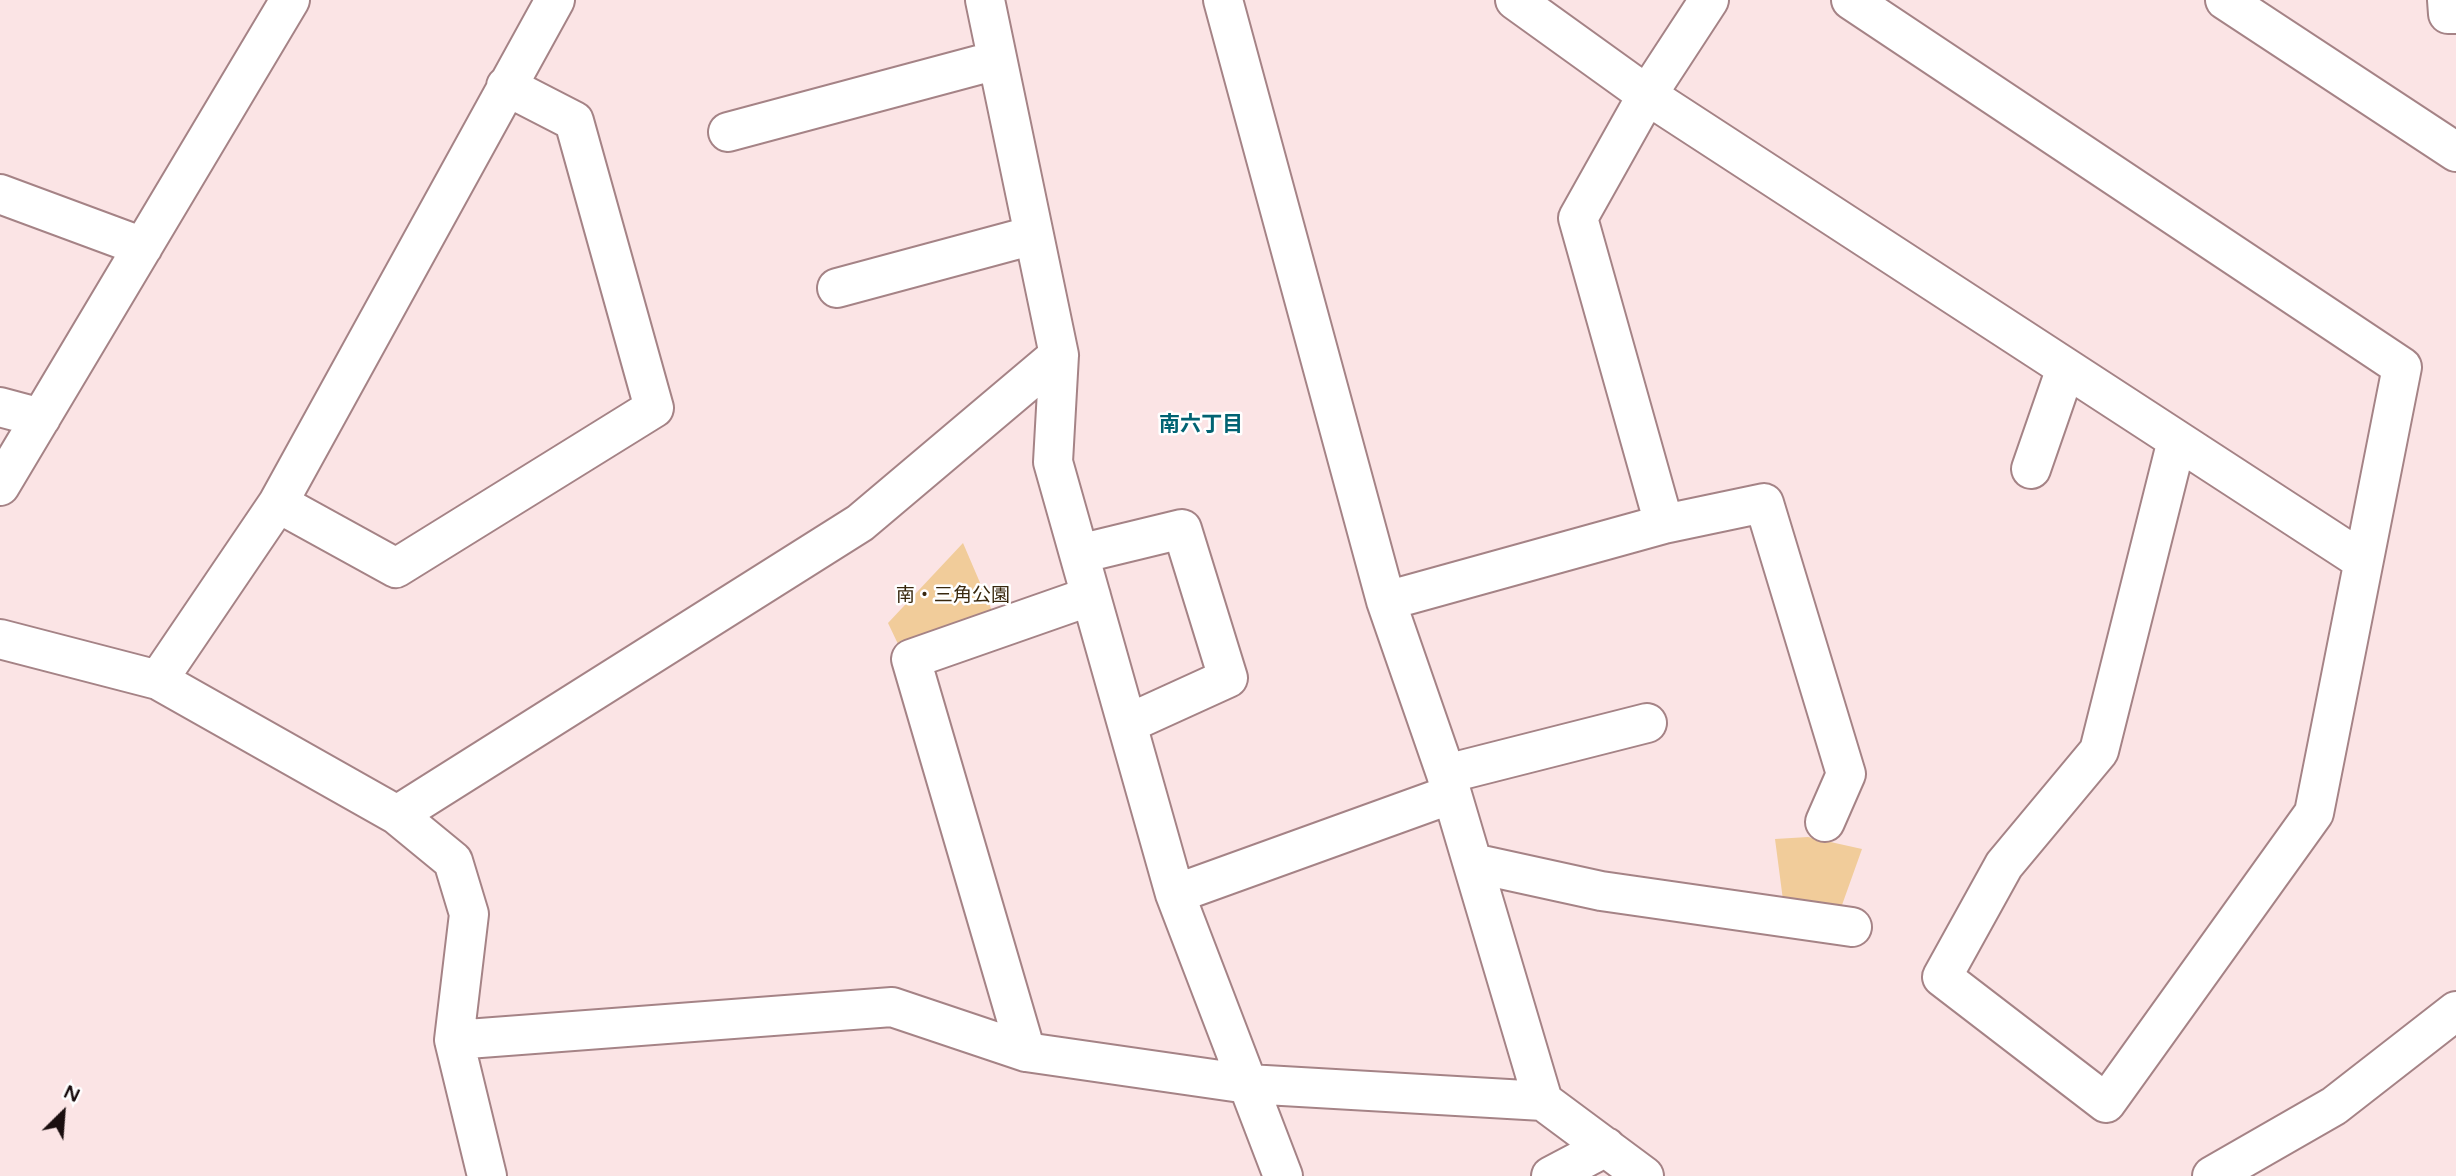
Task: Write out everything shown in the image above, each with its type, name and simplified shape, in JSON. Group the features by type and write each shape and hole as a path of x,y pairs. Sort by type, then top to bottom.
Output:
{"street":[{"path":"0,486 290,0"},
{"path":"158,680 278,503 555,0"},
{"path":"985,0 1059,355 1053,462 1175,894 1283,1176"},
{"path":"1223,0 1386,601 1449,784 1544,1101"},
{"path":"1515,0 1647,95 2363,561"},
{"path":"1664,524 1578,218 1647,95 1709,0"},
{"path":"1851,0 2402,367 2314,813 2106,1103 1942,977 2004,865 2099,751 2177,440"},
{"path":"2225,0 2456,152"},
{"path":"2447,0 2448,14 2456,14"},
{"path":"728,132 998,60"},
{"path":"278,503 396,568 654,408 574,121 506,86"},
{"path":"0,194 143,247"},
{"path":"837,288 1034,235"},
{"path":"397,815 860,523 1059,355"},
{"path":"2031,469 2066,368"},
{"path":"0,407 41,418"},
{"path":"1386,601 1664,524 1765,503 1846,774 1825,822"},
{"path":"1079,554 1182,529 1228,678 1127,724"},
{"path":"1026,1052 911,659 1091,596"},
{"path":"0,639 158,680 397,815 453,861 469,914 454,1040 477,1168"},
{"path":"1175,894 1449,784 1647,723"},
{"path":"1473,863 1601,891 1852,927"},
{"path":"454,1040 892,1007 1026,1052 1248,1084 1544,1101 1644,1176"},
{"path":"2219,1174 2334,1106 2456,1011"},
{"path":"1551,1176 1606,1147"}],"green space":[{"name":"南・三角公園","path":"963,543 993,613 898,644 888,623"},
{"path":"1808,837 1862,849 1842,905 1783,900 1775,839"}],"district":[{"name":"南六丁目","path":"1201,425"}]}
